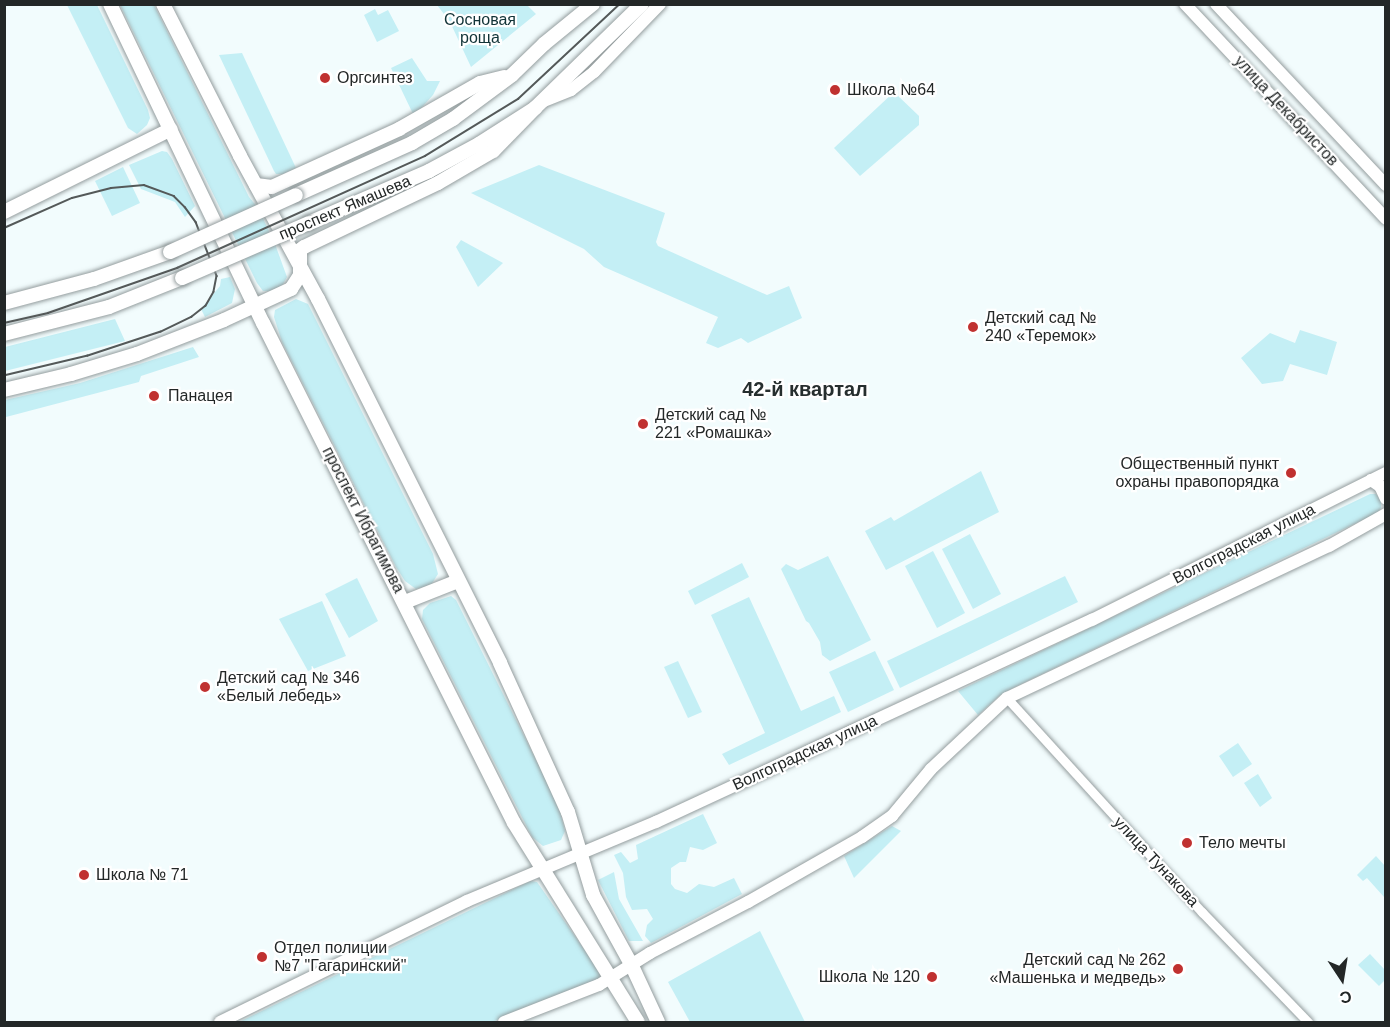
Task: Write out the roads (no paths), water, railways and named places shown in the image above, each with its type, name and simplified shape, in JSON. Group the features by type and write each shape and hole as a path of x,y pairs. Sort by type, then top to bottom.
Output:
{"main road":[{"name":"проспект Ибрагимова","path":"110,4 255,306 514,823 638,1023"},
{"path":"163,4 300,266 500,663 568,812 593,895 632,966 658,1023"},
{"path":"544,44 580,4"},
{"name":"проспект Ямашева","path":"4,303 94,279 170,252 412,143 453,118 512,75 544,44 593,4"},
{"name":"проспект Ямашева","path":"4,334 109,307 182,278 429,171 479,144 539,104 642,4"},
{"path":"4,390 71,374 138,354 255,306 291,288 297,282 300,250 438,183 493,151 539,104 571,90 594,72 660,4"},
{"name":"улица Декабристов","path":"1185,4 1386,219"},
{"name":"улица Декабристов","path":"1216,4 1386,185"},
{"path":"256,185 272,187 399,129 480,83 512,75"},
{"path":"4,212 171,129"},
{"name":"Волгоградская улица","path":"220,1023 467,901 691,806 1092,620 1386,473"},
{"path":"1371,480 1380,486 1386,499"},
{"path":"504,1023 611,978 650,953 793,878 892,816 931,769 1007,698 1337,542 1384,512"},
{"path":"405,602 458,581"}],"street":[{"name":"улица Тунакова","path":"1007,698 1195,905 1308,1023"}],"tram line":[{"path":"4,323 48,313 177,268 425,156 518,99 620,4"},
{"path":"4,228 72,198 111,188 144,185 174,196 185,207 196,222 217,276 214,292 206,306 192,317 161,332 88,356 4,376"}],"place":[{"name":"Оргсинтез","path":"325,78"},
{"name":"Школа №64","path":"835,90"},
{"name":"Детский сад № 240 «Теремок»","path":"973,327"},
{"name":"Панацея","path":"154,396"},
{"name":"Детский сад № 221 «Ромашка»","path":"643,424"},
{"name":"Общественный пункт охраны правопорядка","path":"1291,473"},
{"name":"Детский сад № 346 «Белый лебедь»","path":"205,687"},
{"name":"Тело мечты","path":"1187,843"},
{"name":"Школа № 71","path":"84,875"},
{"name":"Отдел полиции №7 \"Гагаринский\"","path":"262,957"},
{"name":"Детский сад № 262 «Машенька и медведь»","path":"1178,969"},
{"name":"Школа № 120","path":"932,977"}],"district":[{"name":"42-й квартал","path":"805,389"}],"park label":[{"name":"Сосновая роща","path":"480,29"}]}
